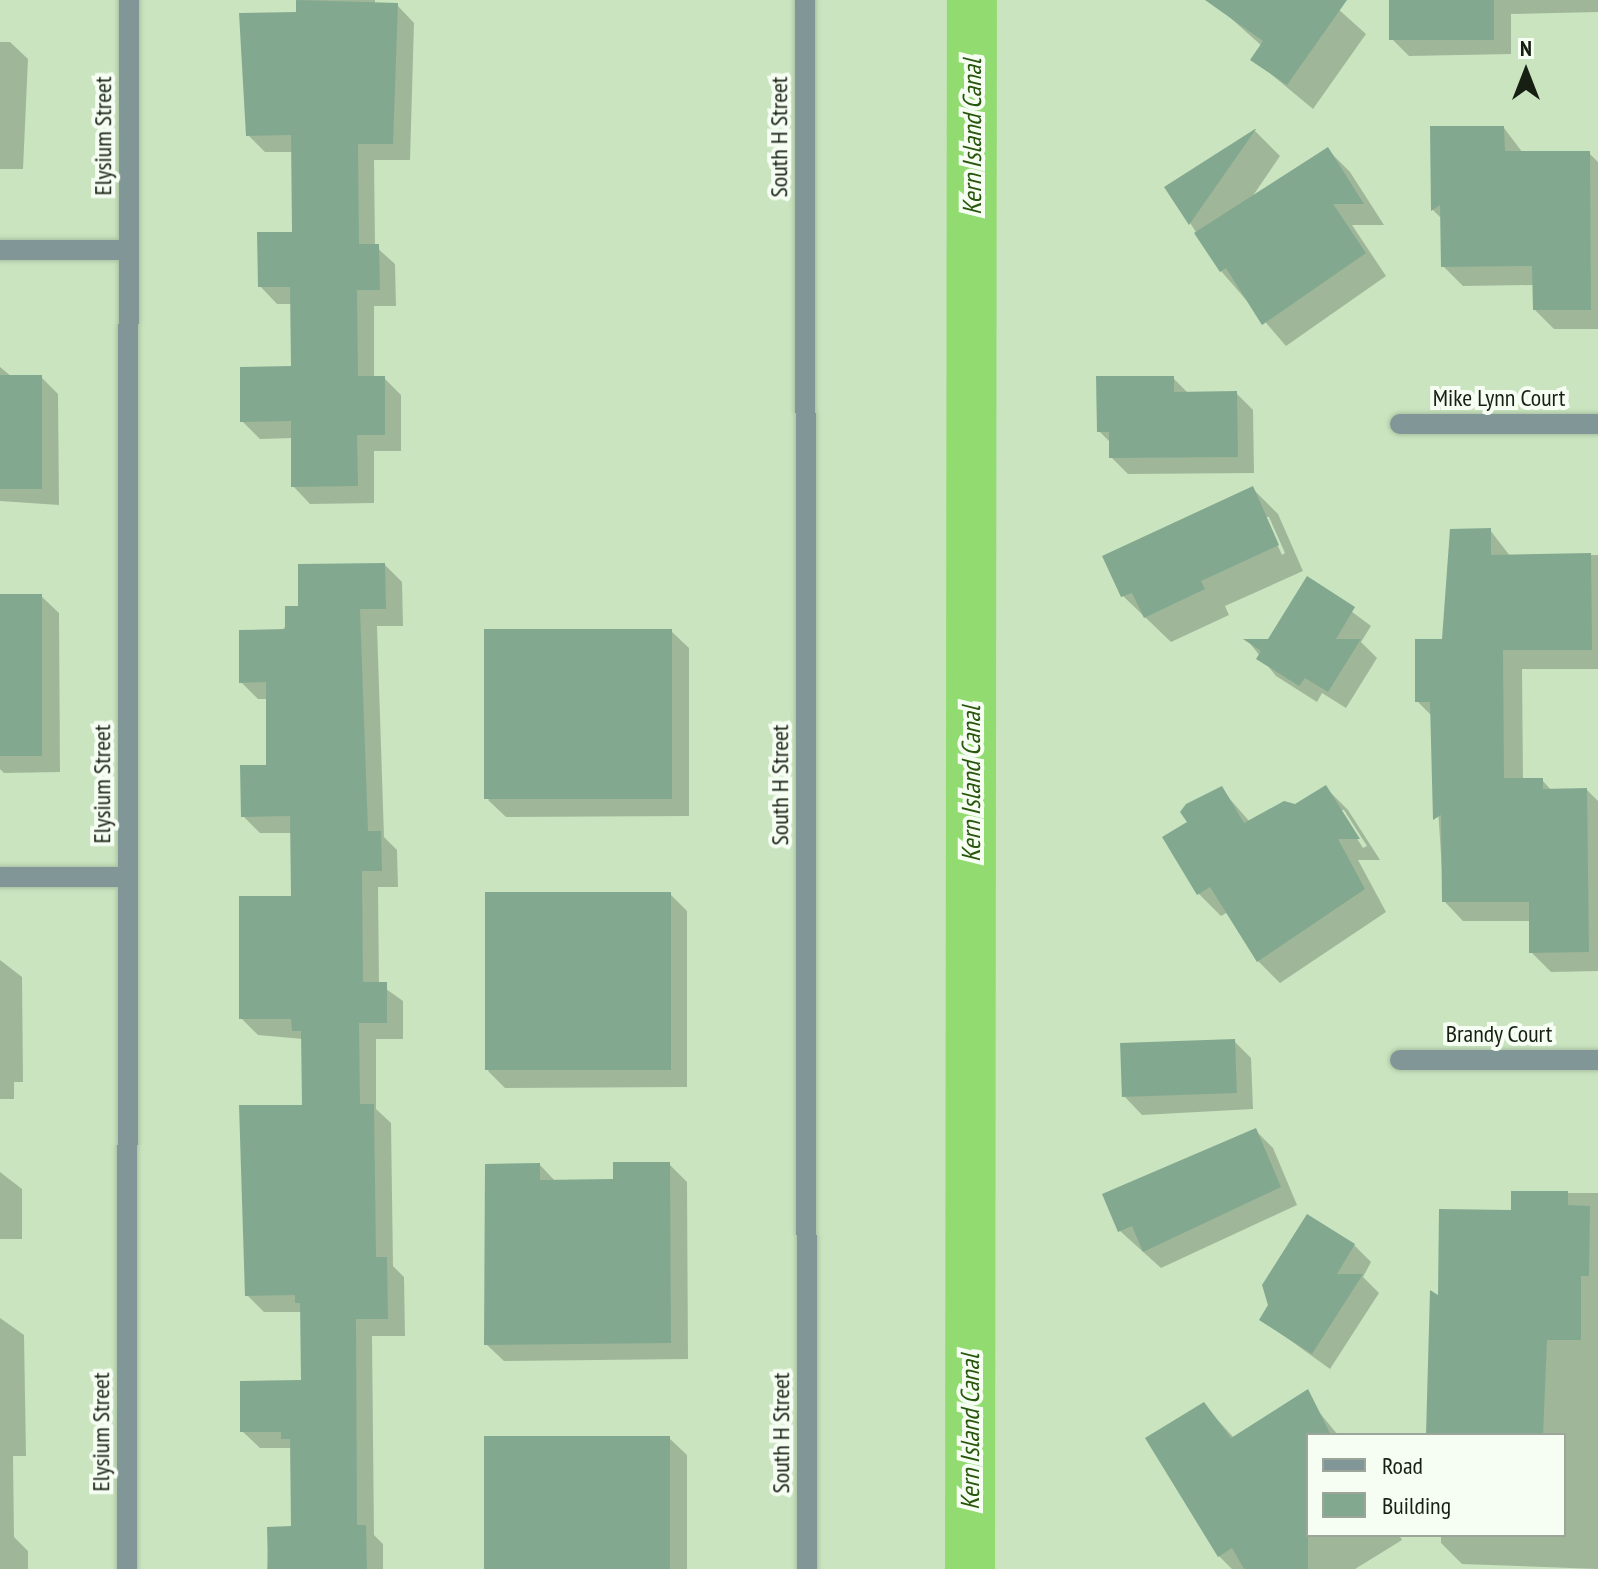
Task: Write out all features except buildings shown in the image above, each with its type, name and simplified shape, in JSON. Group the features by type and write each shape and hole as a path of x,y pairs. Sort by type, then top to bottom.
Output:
{"street":[{"name":"Elysium Street","path":"127,1569 129,0"},
{"name":"South H Street","path":"805,0 807,1569"},
{"path":"0,250 128,250"},
{"name":"Mike Lynn Court","path":"1400,424 1598,424"},
{"path":"0,877 128,877"},
{"name":"Brandy Court","path":"1400,1060 1598,1060"}],"waterway":[{"name":"Kern Island Canal","path":"970,1569 972,0"}]}
